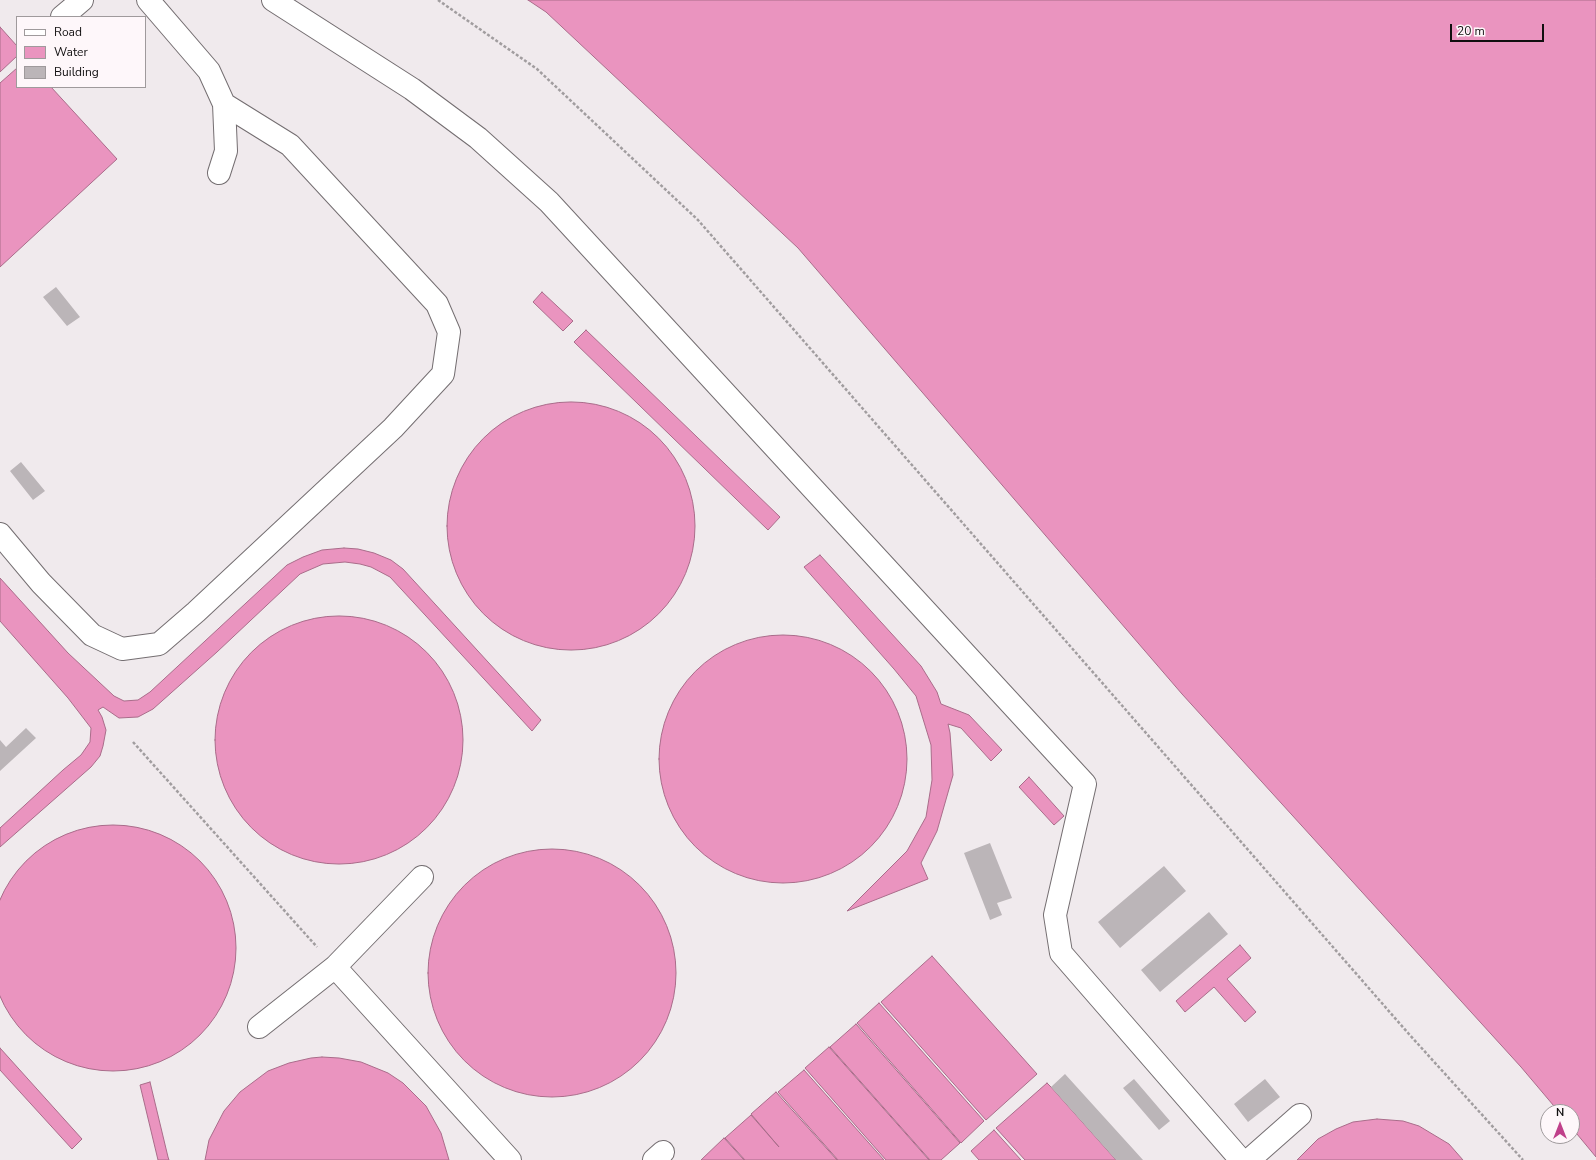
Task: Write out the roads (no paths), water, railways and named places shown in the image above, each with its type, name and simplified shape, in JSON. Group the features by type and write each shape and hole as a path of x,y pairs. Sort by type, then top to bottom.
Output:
{"lane":[{"path":"63,16 82,0"},
{"path":"148,0 209,71 224,104 226,151 219,173"},
{"path":"273,0 412,89 472,133 549,202 1085,784 1055,915 1061,952 1241,1160"},
{"path":"0,534 40,583 92,634 122,649 159,644 196,612 393,428 443,374 449,332 437,304 290,145 224,104"},
{"path":"259,1027 335,967 422,877"},
{"path":"335,967 510,1160"},
{"path":"1249,1160 1300,1115"}],"water":[{"path":"528,0 1596,0 1596,1157 1580,1138 1580,1104 1552,1104 1521,1067 1182,694 798,248 546,12"},
{"path":"0,27 16,45 16,57 0,72"},
{"path":"16,69 16,88 52,88 117,159 0,267 0,83"},
{"path":"542,292 573,321 563,331 533,302"},
{"path":"586,330 780,517 768,530 574,342"},
{"path":"571,402 607,408 629,417 649,430 667,448 680,468 689,490 695,526 689,562 680,584 667,604 649,622 629,635 607,644 571,650 535,644 513,635 493,622 475,604 462,584 453,562 447,526 453,490 462,468 475,448 493,430 513,417 535,408"},
{"path":"344,548 358,549 374,553 391,560 403,569 541,720 532,731 390,577 371,567 360,564 345,562 323,564 300,574 217,652 153,709 138,717 119,718 103,707 98,710 106,730 100,756 91,767 0,847 0,828 81,755 90,742 91,728 68,698 0,621 0,578 68,653 114,696 124,701 138,700 150,692 287,565 322,550"},
{"path":"820,555 921,666 937,692 941,704 969,715 1002,750 991,761 961,728 948,724 953,775 937,831 921,863 928,879 847,911 907,851 926,817 932,780 931,745 916,696 804,567"},
{"path":"339,616 363,619 386,626 408,637 427,652 442,671 453,693 460,716 463,740 460,764 453,787 442,809 427,828 408,843 386,854 363,861 339,864 315,861 292,854 270,843 251,828 236,809 225,787 218,764 215,740 218,716 225,693 236,671 251,652 270,637 292,626 315,619"},
{"path":"783,635 819,641 841,650 861,663 879,681 892,701 901,723 907,759 901,795 892,817 879,837 861,855 841,868 819,877 783,883 747,877 725,868 705,855 687,837 674,817 665,795 659,759 665,723 674,701 687,681 705,663 725,650 747,641"},
{"path":"1029,777 1064,816 1054,825 1019,787"},
{"path":"113,825 137,828 171,840 191,853 208,870 221,890 230,912 235,936 235,960 230,984 221,1006 208,1026 191,1043 171,1056 137,1068 113,1071 101,1070 77,1065 55,1056 35,1043 18,1026 5,1006 -1,992 -1,904 5,890 18,870 35,853 55,840 89,828"},
{"path":"552,849 576,852 599,859 621,870 640,885 655,904 666,926 673,949 676,973 673,997 666,1020 655,1042 640,1061 621,1076 599,1087 576,1094 552,1097 528,1094 505,1087 483,1076 464,1061 449,1042 438,1020 431,997 428,973 431,949 438,926 449,904 464,885 483,870 505,859 528,852"},
{"path":"1240,945 1251,958 1227,979 1256,1012 1245,1022 1214,987 1185,1012 1176,1001"},
{"path":"932,956 1037,1074 986,1120 881,1002"},
{"path":"879,1003 984,1121 961,1143 857,1023"},
{"path":"856,1024 960,1143 941,1160 930,1160 830,1047"},
{"path":"829,1047 929,1160 886,1160 805,1068"},
{"path":"0,1048 82,1139 72,1149 0,1070"},
{"path":"322,1057 361,1062 388,1073 403,1083 426,1106 441,1133 449,1160 205,1160 209,1140 224,1111 240,1092 268,1071 289,1063"},
{"path":"804,1070 884,1160 838,1160 778,1092"},
{"path":"150,1082 169,1160 158,1160 140,1085"},
{"path":"1047,1083 1116,1160 1025,1160 996,1128"},
{"path":"776,1092 837,1160 745,1160 725,1138 751,1115 779,1147 751,1114"},
{"path":"1377,1119 1403,1121 1419,1126 1449,1144 1463,1160 1297,1160 1318,1139 1336,1129 1353,1122"},
{"path":"994,1130 1021,1160 979,1160 971,1151"},
{"path":"724,1138 744,1160 701,1160"}]}
